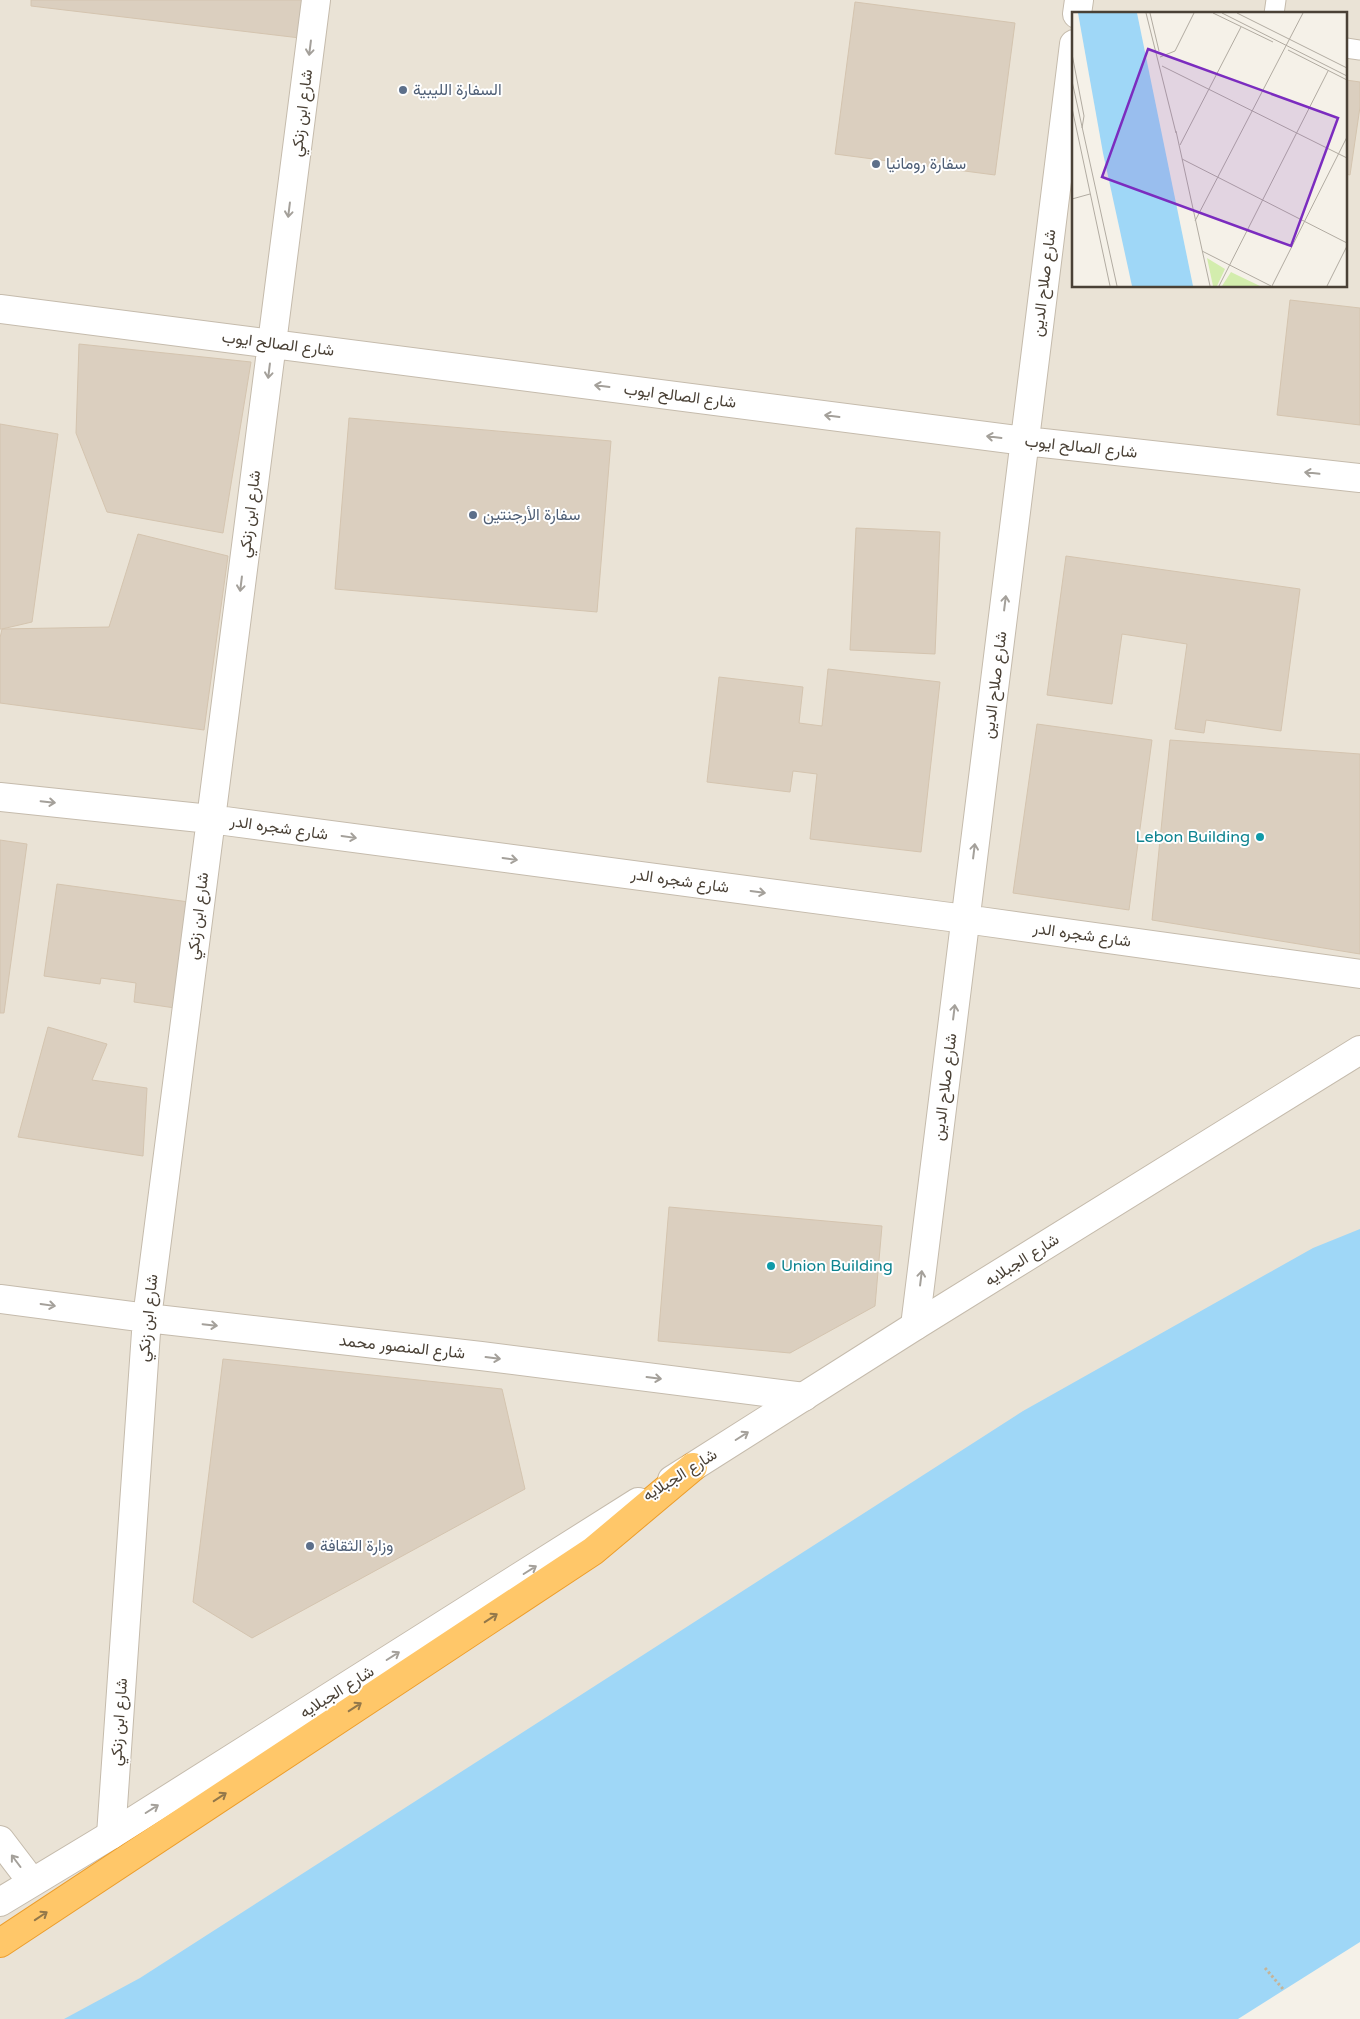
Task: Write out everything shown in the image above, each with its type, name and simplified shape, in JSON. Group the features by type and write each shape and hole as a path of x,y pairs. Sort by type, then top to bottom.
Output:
{"highway":[{"path":"0,1943 592,1551 693,1467"}],"street":[{"name":"شارع ابن زنكي","path":"111,1835 146,1318 316,0"},
{"name":"شارع صلاح الدين","path":"916,1326 1072,60"},
{"name":"شارع الصالح ايوب","path":"0,309 1025,441 1360,478"},
{"name":"شارع شجره الدر","path":"0,797 210,819 966,919 1360,974"},
{"name":"شارع الجبلايه","path":"0,1902 111,1835 916,1326 1360,1050"},
{"name":"شارع المنصور محمد","path":"0,1299 146,1318 481,1356 804,1397"},
{"path":"0,1840 32,1882"}],"path":[{"path":"1265,1968 1284,1989"}],"shaded area":[{"path":"0,0 1360,0 1360,1559 624,2019 0,2019"}],"water":[{"path":"1360,1229 1360,1942 1238,2019 64,2019 140,1978 1023,1411 1313,1248"}],"building":[{"path":"31,0 304,0 300,38 31,6"},
{"path":"855,2 1015,23 995,175 835,154"},
{"path":"1348,80 1360,82 1360,107 1350,175 1348,174"},
{"path":"1290,300 1360,308 1360,425 1277,415"},
{"path":"79,344 251,362 223,533 107,512 76,433"},
{"name":"سفارة الأرجنتين","path":"349,418 611,441 597,612 335,589"},
{"path":"0,424 58,434 32,622 2,629 0,629"},
{"path":"856,528 940,532 935,654 850,650"},
{"path":"138,534 228,556 204,730 0,703 0,638 2,629 109,627"},
{"path":"1066,556 1300,589 1281,731 1206,720 1204,733 1175,729 1187,644 1122,634 1112,704 1047,695"},
{"path":"828,669 940,682 921,852 810,839 817,774 793,771 790,792 707,782 719,677 803,687 799,723 822,726"},
{"path":"1037,724 1152,740 1129,910 1013,893"},
{"name":"Lebon Building","path":"1170,740 1360,754 1360,954 1152,920"},
{"path":"0,840 27,844 4,1013 0,1013"},
{"path":"57,884 189,902 175,1008 134,1002 136,983 101,978 100,984 44,976"},
{"path":"48,1027 107,1044 92,1080 147,1088 143,1156 18,1137"},
{"name":"Union Building","path":"669,1207 882,1226 875,1306 790,1353 658,1341"},
{"name":"وزارة الثقافة","path":"223,1359 502,1389 525,1489 252,1638 193,1602"}],"place":[{"name":"السفارة الليبية","path":"403,90"},
{"name":"سفارة رومانيا","path":"876,164"},
{"name":"سفارة الأرجنتين","path":"473,515"},
{"name":"Lebon Building","path":"1260,837"},
{"name":"Union Building","path":"771,1266"},
{"name":"وزارة الثقافة","path":"310,1546"}]}
